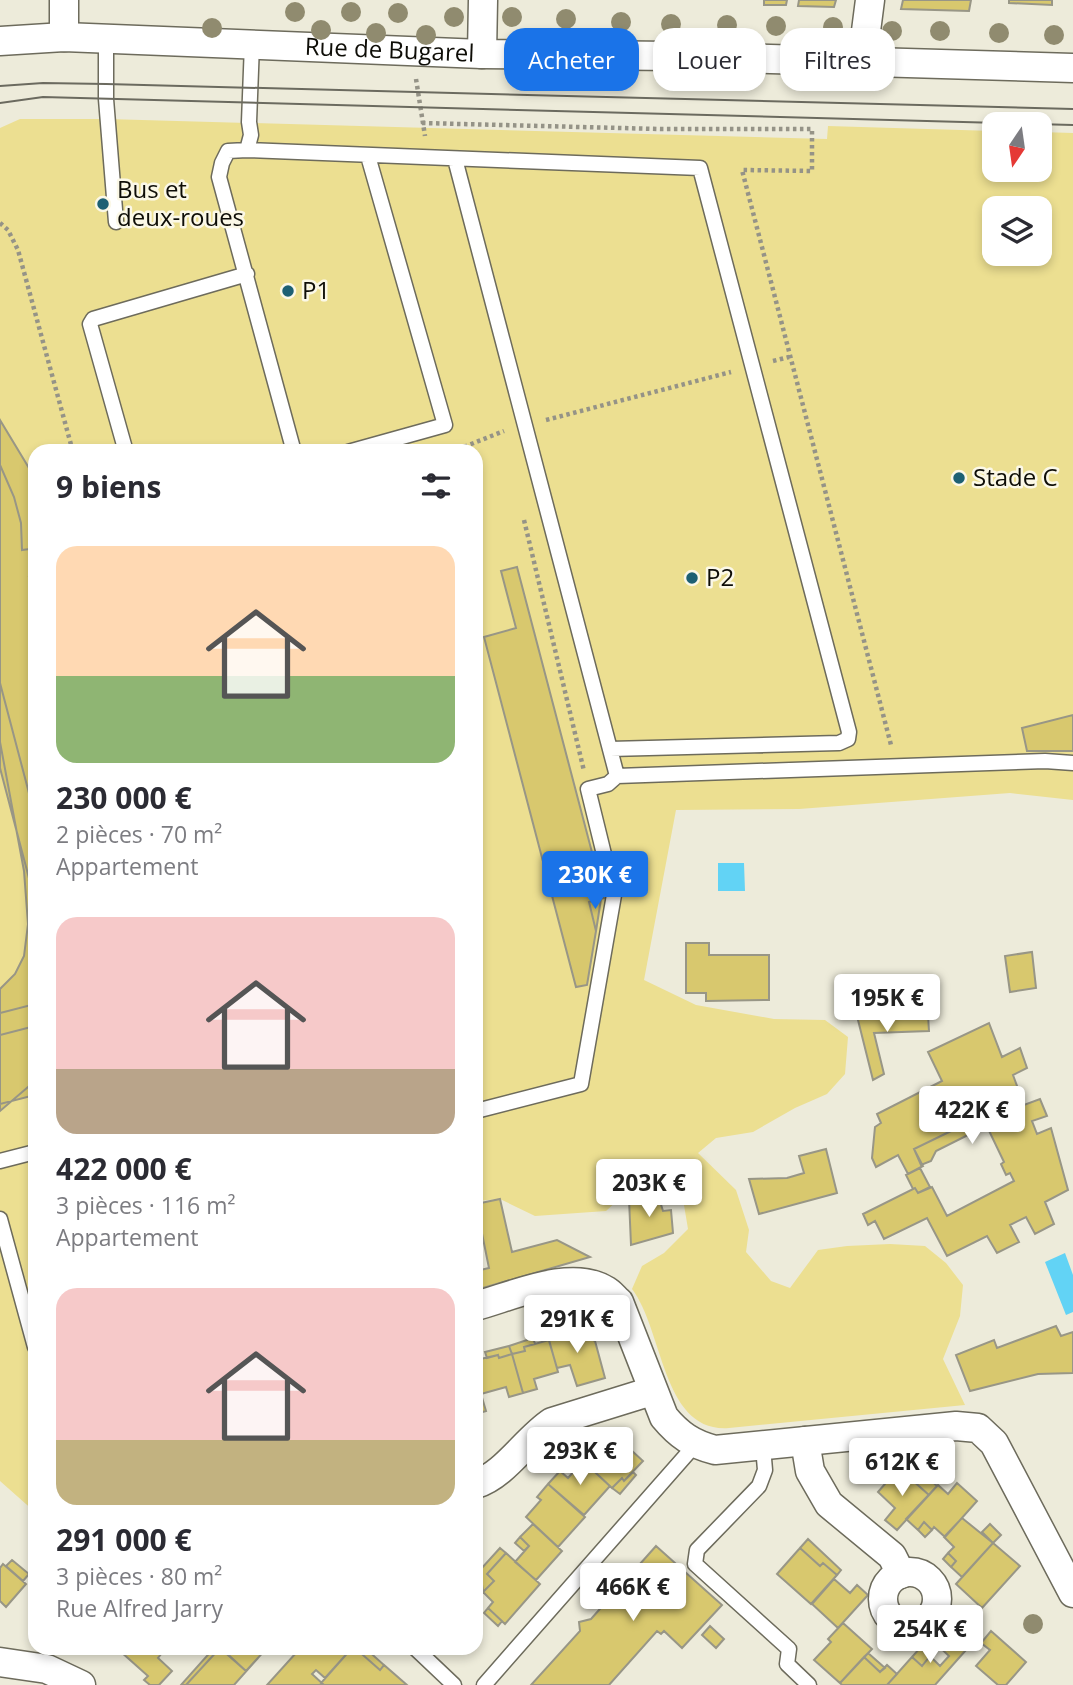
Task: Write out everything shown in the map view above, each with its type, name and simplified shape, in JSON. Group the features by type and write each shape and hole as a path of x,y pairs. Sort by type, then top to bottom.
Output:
{"street":[{"path":"64,0 64,37"},
{"path":"482,54 483,0"},
{"path":"866,28 870,0"},
{"name":"Rue de Bugarel","path":"0,41 64,37 482,54 780,59"},
{"name":"Rue de Bugarel","path":"895,63 1073,68"},
{"path":"483,1304 562,1282 582,1282 607,1290 619,1302 664,1417 677,1432 695,1445 715,1450 956,1426 978,1429 994,1443 1073,1593"},
{"path":"483,1482 552,1422 652,1391"},
{"path":"805,1441 810,1471 829,1504 892,1556 901,1574"},
{"path":"0,1662 49,1659 81,1685"}],"lane":[{"path":"106,40 106,99 116,222"},
{"path":"247,150 251,135 248,122 252,44"},
{"path":"292,444 219,177 228,151 700,168 849,732 848,739 839,743 610,749"},
{"path":"368,156 445,425 377,444"},
{"path":"456,159 617,776"},
{"path":"124,444 90,324 93,319 247,274"},
{"path":"839,743 845,768"},
{"path":"725,746 731,772"},
{"path":"483,1109 581,1084 614,895 588,789 608,784 617,776 1045,761 1073,763"},
{"path":"0,1161 28,1154"},
{"path":"0,1219 28,1321"},
{"path":"484,1685 695,1445"},
{"path":"762,1447 765,1470 758,1486 697,1550 695,1564 789,1649 787,1664 809,1685"},
{"path":"422,1655 454,1685"}],"path":[{"path":"0,223 8,230 18,250 71,444"},
{"path":"471,444 503,431 789,357"}],"shaded area":[{"path":"20,119 107,119 827,139 828,126 982,131 982,182 1052,182 1052,132 1073,133 1073,800 1010,793 799,809 676,810 644,980 696,1005 774,1019 825,1020 848,1037 845,1074 827,1094 795,1108 753,1132 716,1138 698,1153 736,1190 749,1230 746,1252 771,1281 790,1288 818,1250 847,1246 925,1246 946,1263 963,1285 960,1316 943,1359 965,1405 729,1428 707,1425 690,1414 677,1397 643,1307 632,1289 642,1266 664,1253 688,1229 682,1193 630,1189 606,1211 535,1216 500,1199 483,1200 483,444 28,444 28,1506 0,1481 0,128"}],"water":[{"path":"718,863 744,863 745,891 718,891"},
{"path":"1065,1253 1073,1275 1073,1312 1066,1315 1045,1262"}],"building":[{"path":"764,0 787,0 786,5 764,5"},
{"path":"799,0 836,0 834,7 798,6"},
{"path":"903,0 971,0 969,11 901,9"},
{"path":"1009,0 1052,0 1052,5 1009,3"},
{"path":"0,420 28,466 28,924 24,871 0,742"},
{"path":"0,465 14,497 21,523 22,550 28,549 28,789 0,683"},
{"path":"517,567 604,898 589,902 596,931 587,985 576,987 484,637 516,628 501,571"},
{"path":"0,683 28,789 28,874 0,768"},
{"path":"1073,715 1073,751 1027,751 1022,728"},
{"path":"601,899 596,931 589,902"},
{"path":"28,924 28,1087 0,1111 0,989 15,974 24,956"},
{"path":"686,943 709,943 709,955 769,955 769,1000 706,1001 706,993 686,993"},
{"path":"1032,952 1036,988 1010,992 1005,956"},
{"path":"28,1006 28,1028 0,1035 0,1013"},
{"path":"928,1015 929,1031 874,1033 884,1074 873,1080 857,1016"},
{"path":"989,1023 1002,1057 1020,1048 1027,1068 1013,1075 1024,1105 1040,1099 1047,1116 1032,1121 1037,1134 1051,1128 1068,1190 1045,1202 1054,1224 1035,1234 1026,1217 1010,1225 1019,1242 997,1253 987,1236 947,1256 927,1218 884,1239 875,1221 868,1225 863,1214 915,1188 918,1193 932,1187 947,1216 1014,1181 1010,1173 1006,1175 1001,1164 1004,1162 982,1116 914,1149 923,1166 908,1174 898,1155 876,1167 872,1158 875,1127 881,1123 877,1114 942,1081 928,1052"},
{"path":"28,1028 28,1097 0,1104 0,1035"},
{"path":"963,1125 968,1135 936,1151 931,1161 921,1165 914,1149"},
{"path":"826,1149 837,1193 759,1214 749,1179 787,1178 804,1173 799,1156"},
{"path":"920,1168 930,1187 918,1193 906,1175"},
{"path":"658,1195 663,1211 671,1210 673,1233 631,1245 629,1199"},
{"path":"500,1199 512,1252 557,1240 590,1257 483,1288 483,1269 489,1268 483,1238 483,1203"},
{"path":"1056,1326 1061,1336 1073,1332 1073,1373 1038,1374 970,1391 956,1355 994,1340 997,1348"},
{"path":"569,1327 595,1341 605,1378 577,1386 570,1365 557,1368 547,1334"},
{"path":"533,1338 535,1344 524,1347 525,1351 512,1354 509,1346"},
{"path":"549,1340 558,1372 534,1379 537,1389 523,1393 512,1354 525,1351 524,1347"},
{"path":"509,1346 512,1354 487,1358 485,1352"},
{"path":"512,1354 523,1393 509,1397 506,1387 483,1393 483,1358 498,1355 499,1358"},
{"path":"618,1438 643,1461 624,1481 622,1478 612,1488 583,1461 593,1451 600,1457"},
{"path":"583,1461 610,1486 584,1515 548,1484 560,1471 568,1478"},
{"path":"916,1467 937,1486 929,1495 901,1470"},
{"path":"897,1470 901,1470 929,1495 897,1530 885,1520 895,1508 878,1492"},
{"path":"633,1472 636,1475 620,1494 612,1488 622,1478 624,1481"},
{"path":"957,1483 977,1501 945,1537 924,1522 918,1530 906,1519 938,1485 948,1494"},
{"path":"548,1484 585,1517 558,1547 526,1517 541,1500 537,1497"},
{"path":"962,1518 993,1543 962,1577 951,1567 956,1561 948,1553 954,1547 944,1537"},
{"path":"924,1522 932,1530 925,1537 918,1530"},
{"path":"533,1524 562,1551 536,1580 515,1562 529,1546 520,1537"},
{"path":"990,1524 1001,1535 993,1543 982,1532"},
{"path":"520,1537 529,1546 524,1551 515,1543"},
{"path":"808,1539 841,1570 837,1575 823,1563 820,1566 800,1548"},
{"path":"993,1543 1020,1566 982,1608 956,1584"},
{"path":"656,1546 722,1605 682,1648 664,1631 661,1634 657,1631 609,1685 531,1685 580,1631 579,1622 591,1619"},
{"path":"500,1548 506,1553 487,1574 494,1581 483,1592 483,1567"},
{"path":"800,1548 820,1566 823,1563 837,1575 811,1604 777,1574"},
{"path":"506,1553 540,1584 505,1624 488,1608 493,1602 483,1592 494,1581 487,1574"},
{"path":"948,1553 956,1561 951,1567 943,1559"},
{"path":"12,1560 28,1575 23,1581 6,1566"},
{"path":"3,1564 26,1584 6,1607 0,1601 0,1568"},
{"path":"834,1579 850,1593 857,1585 868,1595 838,1628 812,1604"},
{"path":"488,1608 502,1621 498,1626 484,1613"},
{"path":"843,1623 872,1649 840,1683 814,1660 831,1642 828,1639"},
{"path":"710,1626 724,1639 716,1648 702,1635"},
{"path":"943,1629 966,1650 935,1685 887,1685 912,1657 922,1666 930,1656 940,1666 949,1656 933,1641"},
{"path":"991,1631 1026,1662 1006,1685 998,1685 976,1666 990,1650 981,1643"},
{"path":"920,1648 930,1656 922,1666 912,1657"},
{"path":"868,1653 885,1668 880,1672 864,1657"},
{"path":"124,1655 160,1655 158,1658 172,1671 159,1685 150,1685 144,1680 148,1676"},
{"path":"208,1655 214,1655 186,1685 181,1685"},
{"path":"214,1655 228,1655 246,1671 258,1658 234,1685 186,1685"},
{"path":"229,1655 261,1655 246,1671"},
{"path":"294,1655 346,1655 325,1678 316,1670 312,1674 324,1685 267,1685"},
{"path":"346,1655 363,1655 380,1670 384,1665 407,1685 324,1685 321,1683"},
{"path":"363,1655 373,1655 384,1665 380,1670"},
{"path":"864,1657 880,1672 887,1665 897,1674 887,1685 842,1685 840,1683"}],"tram line":[{"path":"0,86 43,83 106,84 1073,109"},
{"path":"0,103 43,97 1073,125"}],"place":[{"name":"Bus et deux-roues","path":"103,204"},
{"name":"P1","path":"288,291"},
{"name":"Stade C","path":"959,478"},
{"name":"P2","path":"692,578"}]}
